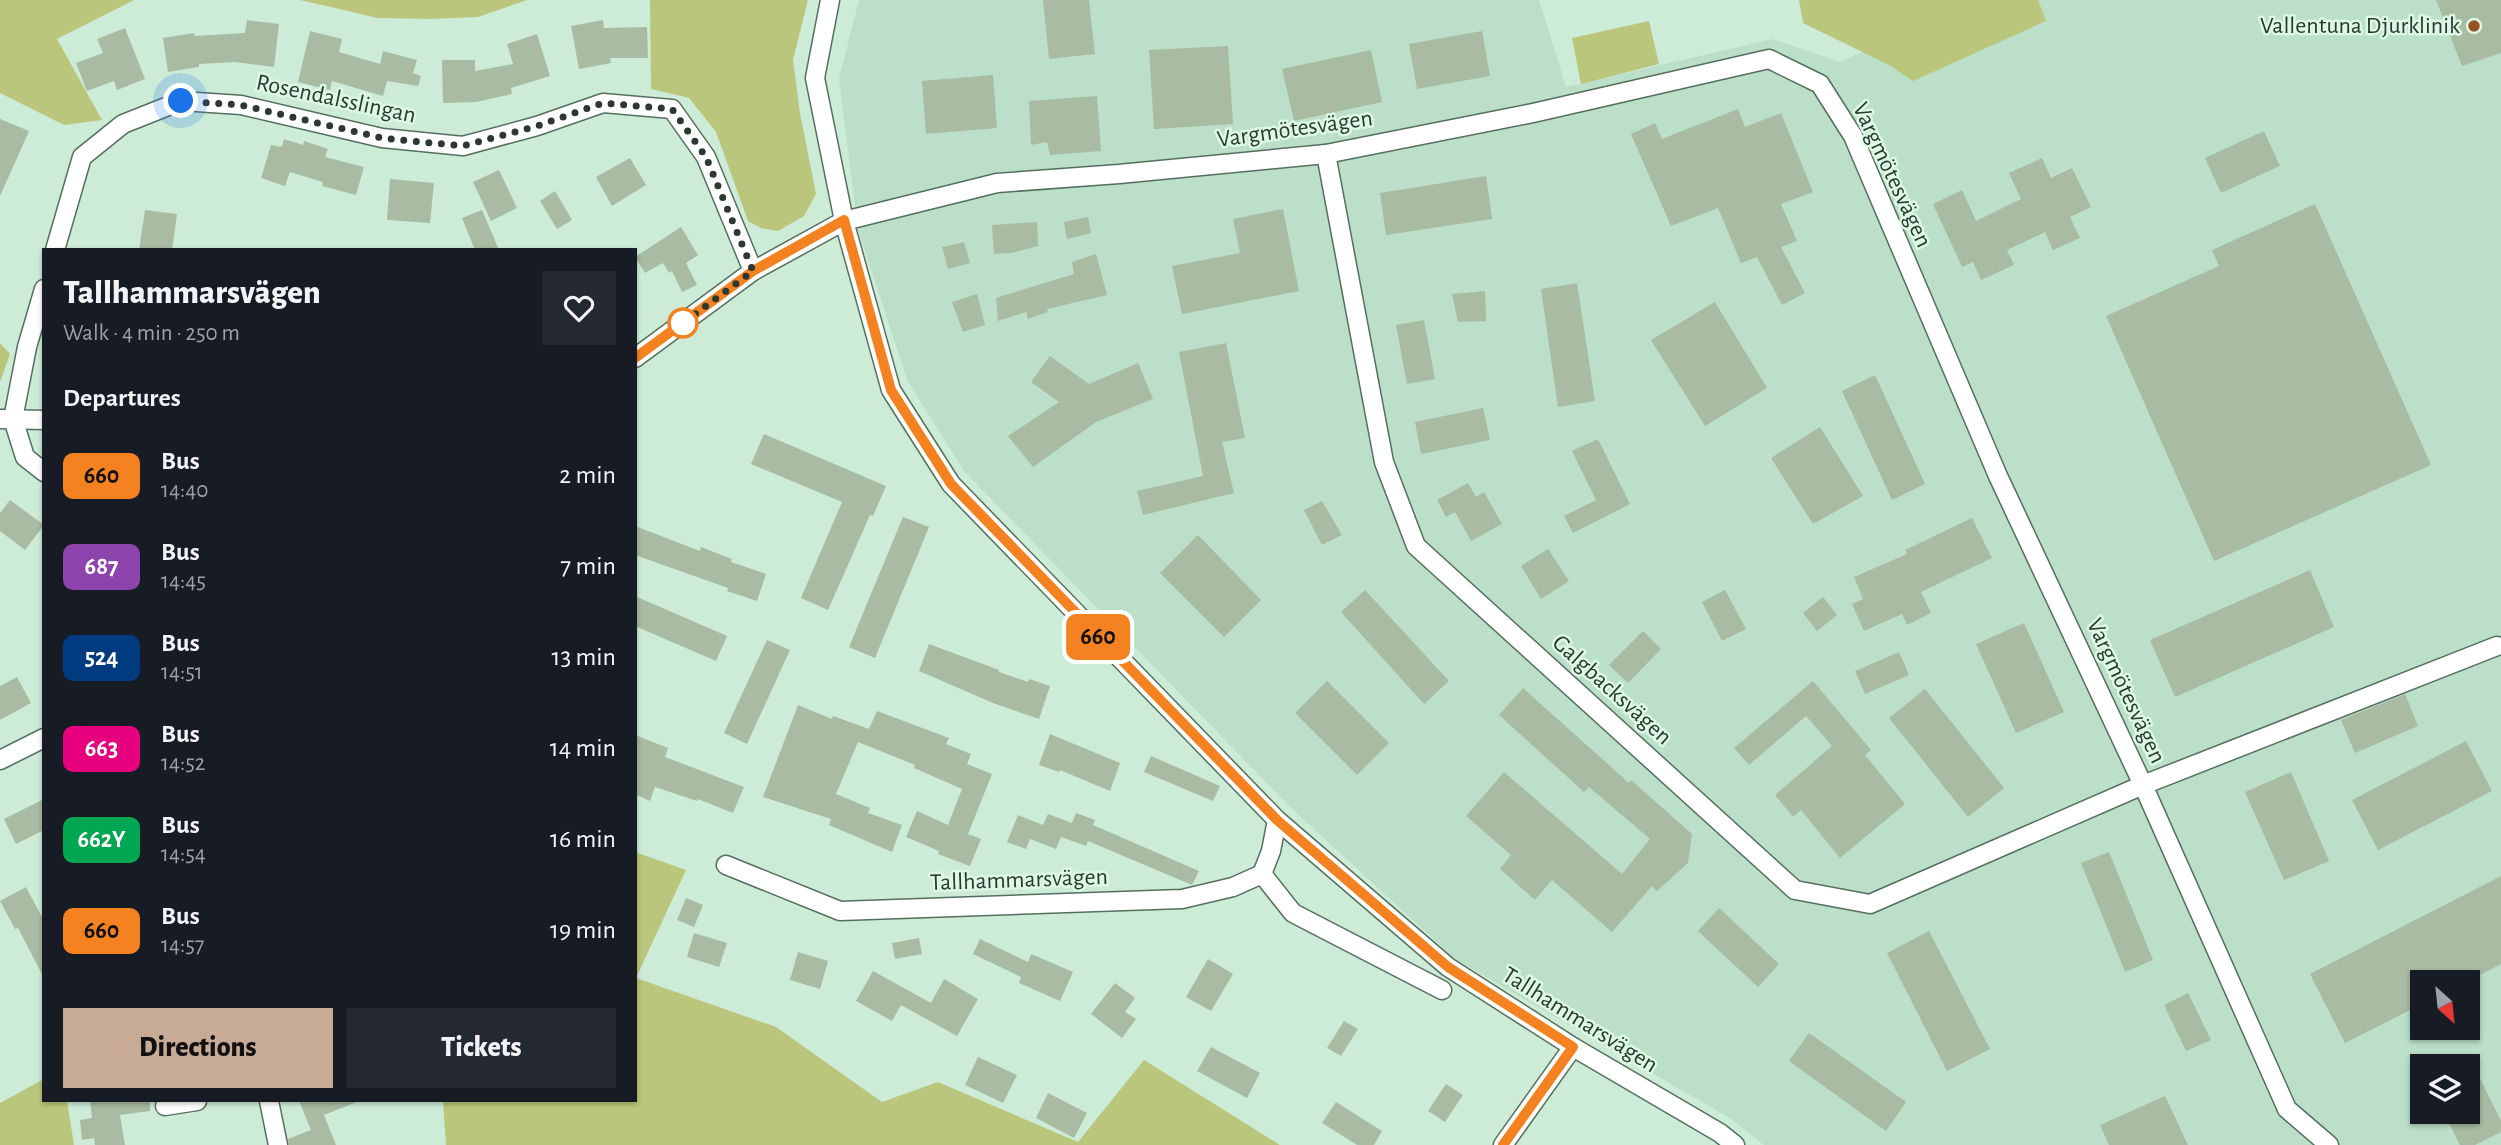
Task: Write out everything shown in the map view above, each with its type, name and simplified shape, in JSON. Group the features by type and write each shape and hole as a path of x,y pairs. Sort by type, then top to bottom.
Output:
{"street":[{"name":"Tallhammarsvägen","path":"830,0 815,78 844,220 891,390 951,484 1277,820 1448,967 1573,1047 1720,1133 1735,1145"},
{"name":"Vargmötesvägen","path":"637,357 753,271 844,220 997,183 1326,154 1533,113 1769,59 1820,84 1853,136 1998,476 2143,785 2287,1109 2329,1145"},
{"name":"Rosendalsslingan","path":"56,248 82,157 123,124 181,101 241,105 382,138 463,146 537,126 603,103 672,109 706,157 753,271"},
{"name":"Galgbacksvägen","path":"1326,154 1384,462 1416,546 1795,890 1870,904 2143,785 2497,646"},
{"path":"42,296 6,419 25,457 42,470"},
{"path":"6,419 42,421"},
{"path":"0,760 42,739"},
{"path":"1277,820 1272,851 1262,874 1293,913 1442,990"},
{"name":"Tallhammarsvägen","path":"726,865 840,911 1182,899 1233,887 1262,874"},
{"path":"1503,1145 1573,1047"},
{"path":"165,1106 191,1102"},
{"path":"269,1102 278,1145"}],"shaded area":[{"path":"859,0 1539,0 1566,87 1773,39 1840,62 1972,0 2501,0 2501,1145 1764,1145 1730,1118 1455,959 1290,807 965,472 908,382 858,230 839,79"}],"green space":[{"path":"0,0 134,0 57,39 102,120 64,125 0,93"},
{"path":"300,0 527,0 478,17 431,19 378,18"},
{"path":"650,0 808,0 793,60 816,194 804,216 778,231 761,228 748,221 716,132 689,98 651,89"},
{"path":"1799,0 2038,0 2046,21 1913,81 1891,66 1803,23"},
{"path":"1649,21 1659,64 1581,84 1572,38"},
{"path":"0,343 10,354 0,382"},
{"path":"637,853 686,870 637,976"},
{"path":"637,978 776,1027 882,1102 938,1082 1078,1142 1144,1060 1280,1145 446,1145 443,1102 637,1102"},
{"path":"42,1080 42,1102 67,1102 74,1145 0,1145 0,1103"}],"building":[{"path":"1043,0 1089,0 1095,54 1049,59"},
{"name":"Vallentuna Djurklinik","path":"2436,0 2501,0 2501,53 2462,66"},
{"path":"247,20 279,24 274,67 235,62 199,64 199,67 168,72 163,38 194,33 195,36 245,33"},
{"path":"603,20 604,28 647,27 648,58 610,58 611,63 579,69 571,26"},
{"path":"125,28 145,79 117,90 114,81 87,91 76,63 103,53 97,39"},
{"path":"310,31 342,39 339,52 380,64 383,51 417,60 413,73 421,76 418,86 387,81 383,96 332,81 330,90 298,82"},
{"path":"1482,31 1490,76 1417,89 1409,44"},
{"path":"537,34 550,76 511,88 512,94 476,102 443,103 442,60 475,60 475,71 513,64 507,44"},
{"path":"1228,46 1233,124 1154,129 1149,50"},
{"path":"1371,50 1382,102 1294,121 1282,69"},
{"path":"993,75 997,128 926,134 922,81"},
{"path":"1097,96 1101,151 1050,155 1047,142 1031,145 1029,101"},
{"path":"1738,109 1745,127 1781,113 1813,192 1781,204 1797,241 1781,247 1805,293 1782,305 1757,257 1741,263 1718,208 1671,226 1631,134 1655,123 1662,139"},
{"path":"0,119 29,131 0,196"},
{"path":"2264,131 2280,166 2221,193 2205,158"},
{"path":"284,139 303,145 304,141 328,149 325,157 364,167 356,195 322,186 323,182 290,172 285,186 261,178 271,145 282,147"},
{"path":"630,158 646,185 612,206 596,177"},
{"path":"2042,158 2051,178 2072,168 2091,207 2070,217 2080,238 2053,250 2045,232 2007,250 2014,265 1981,280 1973,262 1962,267 1933,204 1962,190 1976,221 2021,199 2009,173"},
{"path":"499,170 517,208 491,221 473,182"},
{"path":"1486,176 1492,219 1386,235 1380,193"},
{"path":"390,179 434,183 430,223 387,220"},
{"path":"555,191 572,220 557,229 540,201"},
{"path":"2315,204 2431,465 2214,561 2106,316 2219,266 2212,250"},
{"path":"1283,209 1299,291 1182,314 1172,266 1240,253 1233,219"},
{"path":"145,210 177,214 172,248 139,248"},
{"path":"482,210 498,248 474,248 462,218"},
{"path":"1088,217 1091,233 1067,239 1064,222"},
{"path":"1037,222 1038,246 994,254 992,225"},
{"path":"681,227 698,255 686,263 697,285 682,292 672,271 669,273 663,263 645,273 637,256"},
{"path":"964,242 970,263 948,269 942,247"},
{"path":"1096,254 1107,295 1047,309 1048,312 1028,319 1026,312 998,321 996,298 1074,274 1072,262"},
{"path":"1577,283 1595,401 1558,407 1541,289"},
{"path":"1485,291 1486,321 1458,322 1452,294"},
{"path":"977,294 985,325 963,332 952,302"},
{"path":"1715,302 1767,388 1705,426 1651,340"},
{"path":"1424,320 1435,379 1407,384 1396,325"},
{"path":"1226,343 1245,438 1222,442 1234,493 1143,515 1137,491 1203,476 1179,352"},
{"path":"1050,356 1089,384 1138,363 1153,399 1096,422 1033,467 1008,436 1059,402 1031,382"},
{"path":"1875,375 1925,484 1892,500 1842,391"},
{"path":"1483,408 1490,440 1421,454 1415,422"},
{"path":"1820,427 1863,496 1813,524 1771,458"},
{"path":"764,434 886,486 873,516 870,515 828,610 801,598 842,502 751,464"},
{"path":"1598,439 1630,504 1573,533 1564,516 1596,500 1572,451"},
{"path":"1468,483 1476,497 1484,492 1502,524 1471,541 1455,512 1446,517 1437,500"},
{"path":"10,500 42,524 42,528 25,550 0,531 0,513"},
{"path":"1322,501 1342,535 1322,545 1304,510"},
{"path":"903,517 929,527 875,658 849,647"},
{"path":"1972,518 1992,558 1921,592 1931,613 1907,625 1902,614 1864,631 1852,604 1863,599 1854,577 1907,554 1905,550"},
{"path":"637,527 700,551 701,547 732,559 731,562 766,574 757,601 727,591 728,588 637,556"},
{"path":"1198,535 1261,600 1224,637 1160,573"},
{"path":"1548,549 1569,581 1541,599 1521,566"},
{"path":"2310,570 2334,627 2175,697 2150,640"},
{"path":"1365,590 1449,681 1424,704 1341,612"},
{"path":"1725,590 1746,629 1722,641 1702,602"},
{"path":"637,597 727,636 716,661 637,627"},
{"path":"1823,597 1837,615 1817,631 1803,613"},
{"path":"2024,623 2064,712 2016,733 1976,644"},
{"path":"1643,631 1661,649 1628,683 1609,665"},
{"path":"767,640 790,650 747,744 724,733"},
{"path":"929,644 999,672 1050,686 1039,719 993,703 919,671"},
{"path":"1899,652 1909,675 1865,694 1855,671"},
{"path":"17,677 31,703 0,720 0,686"},
{"path":"1327,681 1389,743 1357,775 1295,713"},
{"path":"1813,681 1871,750 1865,755 1905,804 1840,858 1801,810 1793,817 1775,795 1832,746 1806,716 1749,765 1734,748"},
{"path":"1523,688 1629,783 1631,780 1692,834 1688,863 1657,891 1652,886 1612,932 1552,880 1535,900 1500,869 1511,855 1466,816 1504,772 1622,874 1650,839 1589,787 1584,792 1499,715"},
{"path":"1925,689 2004,788 1968,817 1889,718"},
{"path":"2405,694 2418,726 2355,753 2341,720"},
{"path":"798,705 832,719 833,716 869,729 877,711 949,738 946,744 971,754 967,764 992,774 968,834 981,839 970,866 938,854 939,851 906,837 917,811 948,825 962,789 914,768 915,765 858,742 836,794 870,808 868,813 902,825 892,852 829,825 831,819 763,797"},
{"path":"1050,734 1120,763 1110,791 1060,770 1059,772 1039,765"},
{"path":"637,736 668,748 665,757 744,787 733,813 698,799 697,801 655,787 650,801 637,795"},
{"path":"2466,741 2492,791 2378,850 2352,800"},
{"path":"1151,756 1220,786 1213,801 1144,772"},
{"path":"2291,772 2329,861 2284,880 2245,792"},
{"path":"42,800 42,831 16,844 4,819"},
{"path":"1076,813 1095,820 1093,825 1199,871 1192,885 1088,841 1086,846 1061,837 1056,849 1030,839 1026,849 1007,842 1018,815 1043,825 1048,814 1072,823"},
{"path":"2109,852 2153,960 2125,972 2081,863"},
{"path":"2501,876 2501,964 2480,975 2480,970 2410,970 2410,1010 2345,1043 2310,974"},
{"path":"26,887 42,917 42,974 18,928 15,929 0,901"},
{"path":"686,898 703,905 694,927 677,920"},
{"path":"1719,908 1779,964 1758,987 1698,931"},
{"path":"1929,931 1990,1049 1947,1071 1887,953"},
{"path":"694,933 727,943 719,967 687,957"},
{"path":"919,938 922,954 895,959 892,943"},
{"path":"980,939 1028,962 1031,954 1073,972 1060,1001 1019,983 1021,977 973,954"},
{"path":"798,952 828,961 820,989 790,980"},
{"path":"1208,959 1233,974 1211,1011 1186,997"},
{"path":"873,971 931,1003 944,979 978,999 957,1036 901,1005 892,1021 856,1001"},
{"path":"1115,983 1135,998 1125,1012 1136,1019 1122,1038 1091,1014"},
{"path":"2188,993 2211,1040 2186,1051 2164,1005"},
{"path":"1344,1021 1358,1029 1341,1056 1327,1048"},
{"path":"1809,1033 1906,1102 1886,1131 1789,1061"},
{"path":"1211,1047 1260,1073 1247,1098 1197,1071"},
{"path":"978,1057 1017,1075 1003,1103 965,1085"},
{"path":"2480,1078 2501,1121 2501,1132 2475,1145 2460,1145 2450,1124 2480,1124"},
{"path":"1446,1084 1463,1095 1445,1122 1428,1111"},
{"path":"1048,1093 1087,1113 1074,1138 1036,1118"},
{"path":"2165,1096 2188,1145 2109,1145 2100,1125"},
{"path":"90,1102 150,1102 150,1111 120,1115 125,1145 95,1145 94,1138 82,1140 80,1120 92,1118"},
{"path":"299,1102 357,1102 324,1115 336,1145 289,1145 288,1139 311,1130"},
{"path":"1336,1102 1382,1131 1374,1145 1357,1145 1322,1123"}],"bus line":[{"name":"660","path":"637,357 753,271 844,220 891,390 951,484 1277,820 1448,967 1573,1047 1503,1145"}],"place":[{"name":"Vallentuna Djurklinik","path":"2474,26"}],"route":[{"path":"181,101 241,105 382,138 463,146 537,126 603,103 672,109 706,157 753,271 683,323"}]}
